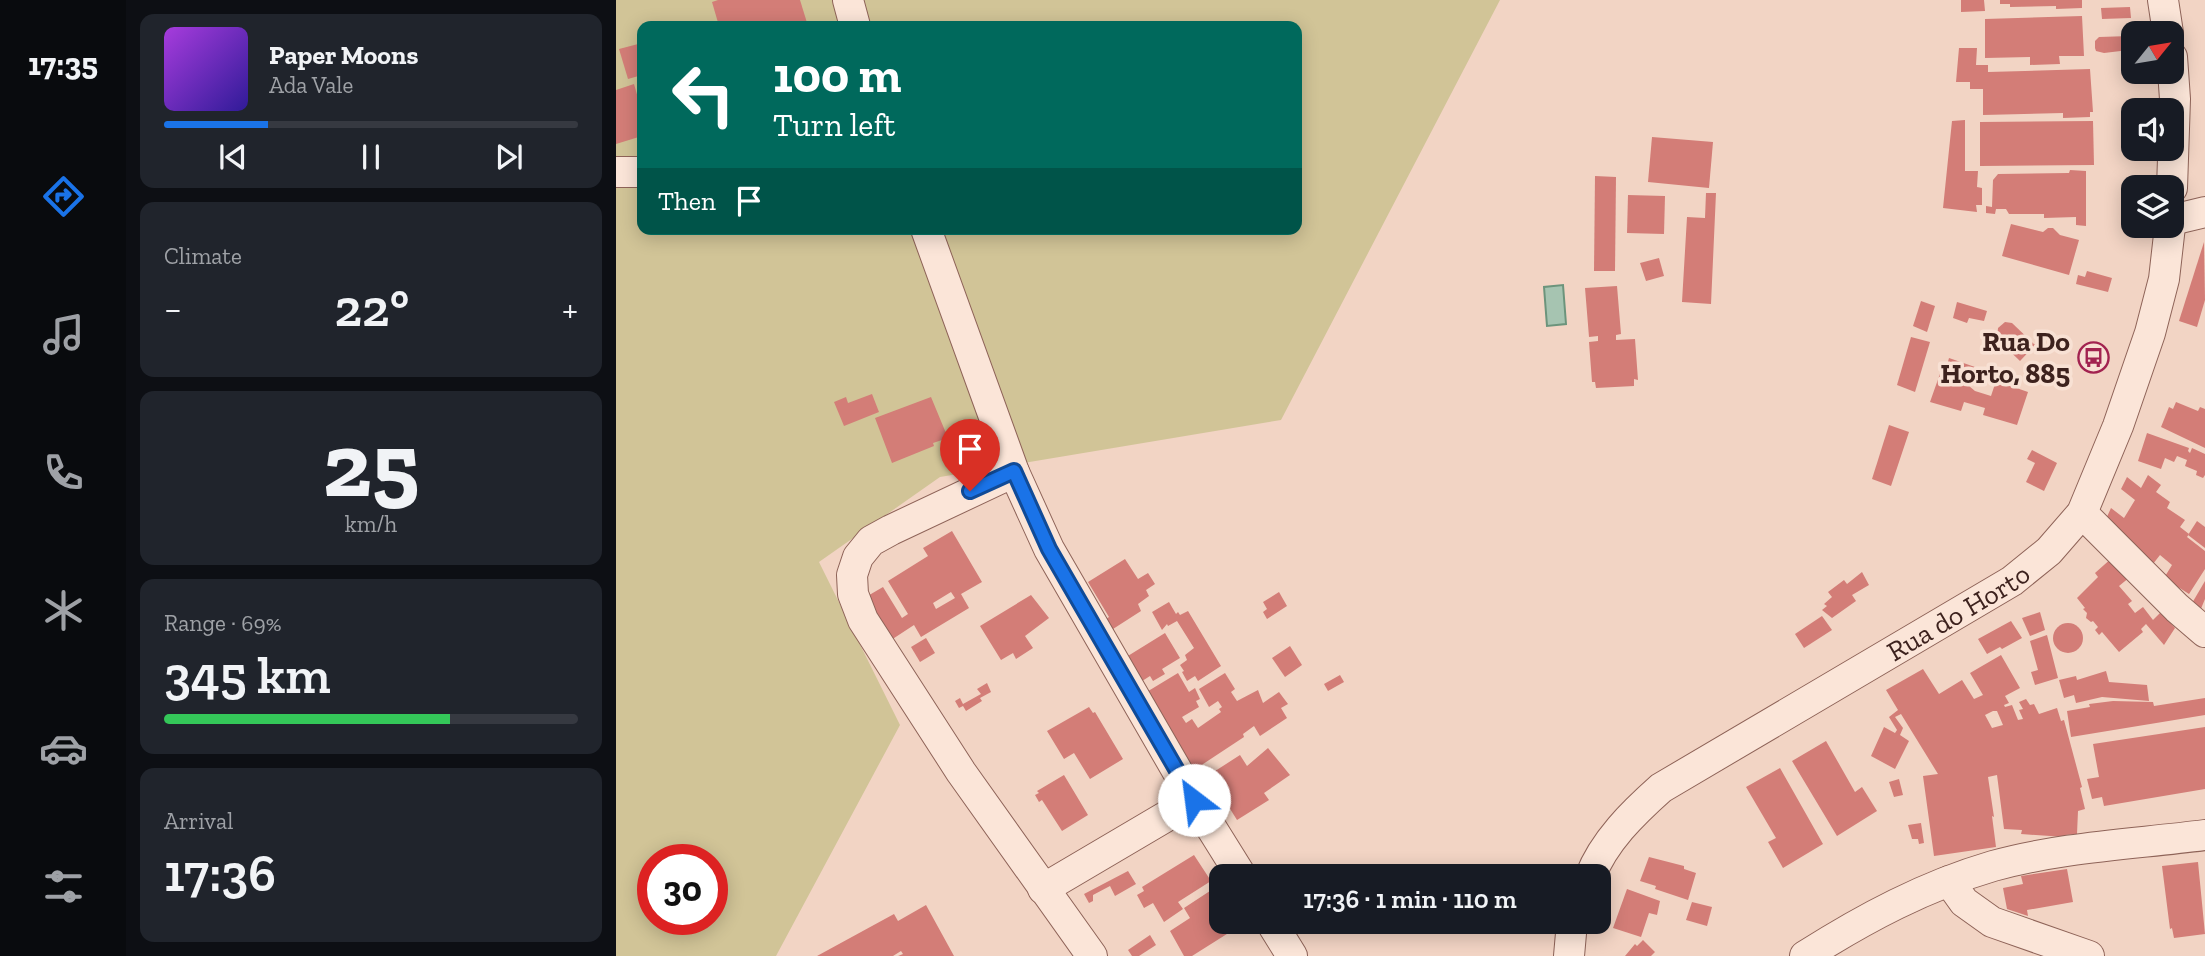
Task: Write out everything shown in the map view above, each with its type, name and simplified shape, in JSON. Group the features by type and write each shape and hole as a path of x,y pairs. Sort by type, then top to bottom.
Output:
{"street":[{"path":"848,0 854,21"},
{"path":"2163,0 2166,21"},
{"path":"2172,175 2174,84"},
{"path":"616,173 637,172"},
{"path":"2184,217 2205,212"},
{"path":"928,235 1014,471 1049,549 1234,864"},
{"name":"Rua do Horto","path":"1595,864 1626,820 1661,788 2012,580 2049,551 2082,513 2118,426 2150,333 2164,279 2168,238"},
{"path":"1014,471 871,541 858,557 852,575 853,594 863,620 961,772 1092,956"},
{"path":"2082,513 2177,608 2205,632"},
{"path":"1043,889 1194,800"},
{"path":"1805,956 1901,900 1993,866 2036,856 2205,835"},
{"path":"1949,881 1965,902 1992,922 2089,956"},
{"path":"1278,934 1292,956"},
{"path":"1569,956 1571,934"}],"shaded area":[{"path":"616,0 1500,0 1281,420 940,477 819,562 900,725 776,956 616,956"},
{"path":"1563,285 1566,324 1547,326 1544,287"}],"building":[{"path":"800,0 806,21 718,21 712,2"},
{"path":"1961,0 1984,0 1985,11 1961,12"},
{"path":"2000,0 2082,0 2082,8 2010,7 2010,4 2000,4"},
{"path":"2130,7 2131,18 2102,19 2101,8"},
{"path":"2082,16 2084,56 2059,56 2060,64 2030,65 2030,57 1985,58 1985,19"},
{"path":"2121,36 2121,51 2096,51 2095,41 2099,37"},
{"path":"637,44 637,76 628,79 619,49"},
{"path":"1959,48 1977,48 1976,65 1988,65 1988,72 2090,69 2093,112 2090,112 2090,117 2063,118 2063,113 1983,115 1983,89 1970,89 1970,82 1956,82"},
{"path":"634,84 637,94 637,138 616,144 616,90"},
{"path":"1965,120 1965,171 1978,171 1977,187 1982,188 1982,205 1976,205 1977,212 1943,208 1952,121"},
{"path":"2093,121 2094,165 1980,166 1980,122"},
{"path":"1652,137 1713,142 1709,188 1648,182"},
{"path":"2070,170 2086,171 2086,226 2076,225 2076,217 2044,218 2044,214 2009,214 2006,209 1996,209 1995,214 1986,213 1986,206 1992,207 1993,180 1998,174 2069,173"},
{"path":"1595,176 1616,177 1615,271 1594,271"},
{"path":"1706,193 1716,193 1711,304 1682,302 1687,217 1705,218"},
{"path":"1628,195 1665,196 1664,234 1627,233"},
{"path":"2011,224 2043,232 2053,228 2060,235 2079,240 2069,275 2002,256"},
{"path":"2204,242 2205,300 2197,327 2179,321"},
{"path":"1659,258 1664,276 1646,281 1640,263"},
{"path":"2087,271 2112,278 2108,292 2076,284 2078,275 2085,277"},
{"path":"1617,286 1621,334 1616,335 1616,340 1635,339 1638,380 1634,379 1634,386 1596,388 1595,382 1592,382 1589,342 1598,341 1598,336 1589,337 1585,288"},
{"path":"1921,301 1935,306 1927,332 1913,326"},
{"path":"1957,302 1987,311 1984,321 1969,318 1967,323 1953,318"},
{"path":"2005,322 2012,323 2035,345 2020,361 1997,339 1998,328"},
{"path":"1911,337 1930,342 1915,392 1897,385"},
{"path":"1949,358 1975,367 1969,386 1975,391 1991,396 1996,381 2028,392 2017,425 1983,415 1985,408 1964,402 1961,411 1930,402 1942,368 1946,369"},
{"path":"872,394 879,412 844,426 834,402 846,397 848,403"},
{"path":"931,397 948,438 892,463 875,418"},
{"path":"2176,402 2198,411 2200,407 2205,409 2205,448 2161,427 2169,407 2173,409"},
{"path":"1889,425 1909,432 1891,486 1872,479"},
{"path":"2147,433 2189,448 2190,453 2192,448 2205,454 2203,478 2196,475 2197,471 2185,466 2187,460 2177,456 2174,462 2165,458 2161,469 2138,461"},
{"path":"2032,450 2057,463 2044,491 2026,482 2035,463 2027,459"},
{"path":"2148,475 2161,485 2156,492 2170,502 2167,508 2185,520 2180,527 2189,534 2187,537 2205,551 2205,569 2189,594 2164,578 2172,565 2160,555 2149,569 2106,519 2111,508 2124,518 2135,500 2121,489 2127,477 2141,488"},
{"path":"2197,521 2205,527 2205,548 2188,535"},
{"path":"952,531 982,582 961,594 969,608 921,637 914,625 885,644 859,601 883,587 902,618 908,614 888,581 928,556 923,548","holes":["951,592 955,598 936,609 933,603"]},
{"path":"2113,557 2130,577 2119,586 2132,601 2128,604 2135,613 2143,607 2153,620 2161,612 2175,628 2164,645 2146,624 2141,629 2143,632 2119,652 2102,632 2099,635 2095,630 2098,627 2093,621 2086,618 2085,608 2077,598 2098,577 2095,573"},
{"path":"1125,559 1138,579 1148,573 1155,584 1146,590 1149,596 1138,604 1141,611 1113,629 1106,619 1109,617 1088,582"},
{"path":"1862,572 1869,585 1852,595 1856,601 1832,618 1822,610 1832,597 1828,592 1844,580 1847,584"},
{"path":"2205,581 2205,599 2200,611 2188,610"},
{"path":"1279,592 1287,606 1267,619 1263,612 1267,609 1263,602"},
{"path":"1031,595 1049,618 1025,636 1033,648 1016,659 1013,653 1001,660 980,626"},
{"path":"1169,602 1176,614 1188,611 1221,666 1198,681 1195,676 1187,681 1182,672 1184,671 1180,665 1187,660 1185,655 1194,648 1177,621 1168,626 1167,624 1162,630 1152,612"},
{"path":"2040,612 2045,630 2030,636 2022,618"},
{"path":"1822,616 1832,630 1804,648 1795,634"},
{"path":"2011,621 2022,638 1987,654 1978,639"},
{"path":"2068,623 2079,627 2083,638 2079,649 2068,653 2057,649 2053,638 2057,627"},
{"path":"1165,633 1180,658 1162,669 1165,674 1153,681 1150,676 1139,683 1123,659"},
{"path":"2047,635 2058,678 2035,685 2031,672 2038,670 2030,641"},
{"path":"926,638 935,653 920,662 911,647"},
{"path":"1290,646 1302,665 1285,677 1272,658"},
{"path":"2001,655 2020,688 2005,696 2009,703 2004,705 2012,705 2018,720 2023,719 2019,710 2023,709 2019,702 2026,699 2030,705 2034,704 2039,714 2057,708 2061,721 2064,720 2082,787 2080,788 2085,809 2078,811 2077,834 2065,837 2021,834 2022,830 2004,829 1997,775 1988,777 1996,847 1934,856 1923,776 1938,774 1901,714 1895,717 1903,728 1900,735 1909,741 1895,769 1871,756 1884,727 1895,733 1897,730 1889,717 1898,710 1886,690 1923,669 1939,694 1962,680 1974,699 1983,695 1970,673","holes":["1997,711 2003,725 1992,728 1985,715"]},
{"path":"2106,671 2109,682 2147,685 2149,701 2102,697 2076,703 2074,695 2064,698 2059,680 2076,676 2077,680"},
{"path":"1178,673 1189,692 1195,688 1200,699 1196,701 1199,707 1182,717 1186,723 1192,719 1198,728 1221,712 1219,709 1222,707 1218,701 1209,707 1199,689 1225,673 1235,689 1231,692 1237,701 1258,690 1263,703 1279,692 1288,704 1281,708 1287,718 1260,736 1254,726 1243,734 1244,737 1194,770 1145,693"},
{"path":"1340,675 1344,682 1328,691 1324,684"},
{"path":"987,683 991,692 980,698 982,701 966,711 963,706 959,708 955,701 960,698 963,704 981,694 977,689"},
{"path":"2205,698 2205,715 2071,737 2067,711 2090,707 2089,704 2113,701 2153,702 2154,706"},
{"path":"1089,707 1095,712 1123,759 1090,779 1074,753 1064,759 1047,731"},
{"path":"2205,727 2205,789 2104,806 2102,797 2092,799 2087,779 2099,777 2093,744"},
{"path":"1826,741 1855,792 1862,787 1877,811 1837,836 1792,761"},
{"path":"1268,748 1290,775 1264,793 1269,800 1237,820 1209,775 1240,755 1247,766"},
{"path":"1780,768 1823,844 1783,868 1768,842 1776,838 1746,787"},
{"path":"1064,775 1088,815 1062,831 1042,800 1039,802 1035,795 1039,793 1037,791"},
{"path":"1899,779 1903,795 1894,797 1889,782"},
{"path":"1921,823 1924,843 1919,844 1918,839 1912,839 1908,825"},
{"path":"1194,855 1209,878 1209,882 1178,902 1183,909 1164,922 1153,903 1144,908 1137,895 1144,891 1142,887"},
{"path":"1649,857 1684,866 1684,869 1696,873 1688,900 1640,881"},
{"path":"2198,862 2205,934 2174,938 2172,928 2170,929 2162,866"},
{"path":"2067,869 2073,902 2027,910 2028,916 2007,909 2003,888 2023,884 2021,876"},
{"path":"1128,871 1136,884 1115,896 1110,886 1093,895 1093,901 1089,903 1084,894"},
{"path":"1627,889 1660,901 1657,915 1649,913 1641,937 1613,928"},
{"path":"1209,892 1209,934 1227,934 1192,956 1184,956 1170,931 1190,918 1184,908"},
{"path":"1692,902 1712,907 1707,926 1686,920"},
{"path":"926,905 954,956 898,956 903,954 901,951 893,956 817,956 894,914 898,921"},
{"path":"1150,935 1156,945 1139,956 1132,956 1128,950"},
{"path":"1643,940 1655,952 1651,956 1625,956 1635,944 1637,946"}],"place":[{"name":"Rua Do Horto, 885","path":"2093,357"}],"route":[{"path":"970,491 1014,471 1021,492 1049,549 1194,800"}]}
